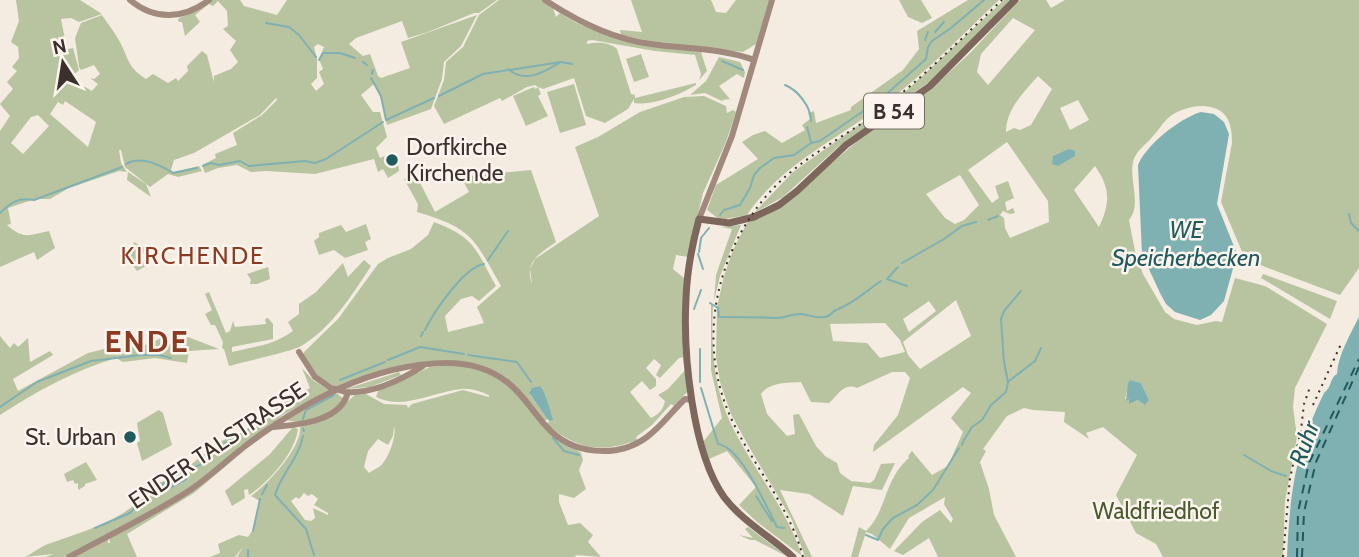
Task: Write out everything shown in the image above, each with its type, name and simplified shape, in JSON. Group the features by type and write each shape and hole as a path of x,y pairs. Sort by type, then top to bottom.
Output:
{"main road":[{"path":"133,2 152,13 172,16 191,11 209,0"},
{"path":"545,0 575,19 611,34 644,43 695,48 754,61"},
{"path":"772,0 732,135 699,219 686,297 692,400 707,467 723,496 742,518 793,557"},
{"name":"B 54","path":"699,219 729,223 754,217 779,205 846,145 930,86 1015,0"},
{"path":"737,56 751,52 758,44"},
{"name":"B 54","path":"694,237 705,227 718,223"},
{"path":"300,352 315,377 331,388 345,392 376,388 425,365"},
{"name":"ENDER TALSTRASSE","path":"69,557 163,507 283,418 319,397 388,372 425,365 458,363 483,369 507,382 527,401 552,432 565,442 589,450 615,451 638,442 658,428 678,407 692,400"},
{"path":"271,427 311,422 344,403 345,392"},
{"path":"283,418 297,425"},
{"path":"742,518 778,539 800,557"}],"green space":[{"path":"16,0 80,0 102,14 79,22 71,18 61,19 65,39 54,41 57,51 73,48 79,70 70,78 72,85 92,91 98,84 90,78 94,79 100,74 94,65 81,70 75,38 81,23 102,15 133,68 146,79 153,74 168,83 176,78 178,81 188,71 187,66 202,51 207,55 214,82 214,76 231,69 238,62 230,50 236,41 223,29 228,26 227,11 218,1 213,6 209,4 195,15 200,22 185,36 182,22 178,19 212,0 240,0 244,6 277,15 287,0 497,0 479,13 408,38 402,21 356,38 349,44 363,56 370,54 381,78 410,68 401,42 477,15 461,46 444,62 442,79 431,109 387,125 381,99 374,84 361,95 373,112 380,112 387,137 376,148 380,158 394,152 384,159 385,164 398,161 399,171 388,178 383,169 378,172 374,159 315,174 251,172 237,165 205,173 202,165 216,158 215,154 237,145 233,133 262,115 276,98 260,115 194,153 174,160 171,170 174,172 199,166 202,171 178,177 168,174 150,187 125,167 119,150 121,163 127,172 119,171 69,188 50,199 35,199 8,208 11,224 7,225 22,235 49,231 55,248 37,260 34,252 0,267 0,131 10,116 0,104 13,89 7,82 17,71 12,67 19,58 18,47 11,42 19,21","holes":["318,44 324,47 319,59 323,69 319,72 324,84 316,91 311,84 317,78 314,47","65,101 96,122 88,147 50,114 58,102 63,105","38,115 49,126 23,154 11,143 31,117"]},
{"path":"499,0 542,0 553,8 556,17 560,13 610,36 701,52 707,71 699,80 701,74 695,55 592,40 587,41 587,44 603,43 617,49 631,94 635,95 635,98 696,85 657,101 634,103 634,99 628,109 605,123 586,116 574,78 543,89 535,85 527,87 502,101 500,98 444,124 434,106 444,80 446,62 463,47 479,15"},
{"path":"631,0 711,0 716,12 726,13 736,0 769,0 756,44 743,52 621,35 620,30 642,32"},
{"path":"899,0 921,0 932,18 922,23 908,17"},
{"path":"968,0 999,0 903,89 777,180 747,215 720,220 707,210 716,185 758,159 742,142 765,131 782,143 805,130 802,125 810,119 808,113 814,111 816,123 851,110 851,107 903,70 919,49 917,31"},
{"path":"1004,0 1011,0 929,82 838,147 783,197 754,213 793,172 905,92"},
{"name":"Waldfriedhof","path":"1020,0 1046,0 1051,8 1065,0 1359,0 1359,268 1340,295 1252,262 1250,264 1242,261 1243,254 1221,202 1232,143 1226,116 1217,109 1202,106 1186,108 1173,115 1139,151 1134,158 1132,169 1135,207 1129,220 1135,251 1143,274 1165,312 1174,319 1197,325 1222,322 1235,278 1265,286 1327,324 1295,388 1293,407 1297,437 1285,501 1283,557 1163,557 1156,544 1136,533 1116,495 1137,455 1103,427 1086,433 1089,439 1064,422 1065,412 1024,408 1007,416 983,449 986,451 980,462 994,515 1016,557 938,557 929,538 903,555 894,551 922,522 940,510 951,523 953,519 944,504 945,497 909,518 890,549 866,532 858,557 851,557 859,527 866,531 873,523 895,475 912,451 932,475 948,466 963,432 951,418 971,393 963,387 873,452 874,445 898,415 910,378 905,372 892,372 857,388 845,388 829,403 811,402 801,382 774,385 761,394 767,414 787,436 795,434 793,415 799,414 816,446 825,456 837,463 840,473 851,481 870,483 881,464 895,463 882,490 853,486 843,516 809,494 780,490 812,557 805,557 792,520 731,414 720,382 716,357 717,307 724,276 747,223 778,208 866,134 932,88 970,53","holes":["1013,18 1035,30 988,85 977,72 981,54","1038,76 1052,89 1031,125 1006,132 1009,116 1017,101","1078,100 1089,120 1070,130 1060,108","1007,142 1048,201 1049,222 1010,238 1004,218 1000,215 1003,211 1015,213 1013,208 1007,211 1005,202 1014,198 1008,181 995,186 999,198 992,203 968,170","1095,166 1106,189 1107,203 1099,227 1074,190","960,175 979,205 964,220 955,224 945,218 926,194","956,300 971,336 920,369 908,355 903,342","929,301 936,311 909,332 903,319","885,323 900,340 905,352 880,358 867,343 833,341 830,324","1130,380 1141,383 1149,400 1130,403 1129,399 1125,399"]},
{"path":"641,54 649,77 634,82 626,59"},
{"path":"719,57 740,62 745,72 744,78 737,74 719,86 730,99 722,100 724,102 705,93 690,95 706,81"},
{"path":"574,84 586,125 560,133 547,92"},
{"path":"538,87 541,94 538,96 548,116 526,126 513,96"},
{"path":"704,96 726,106 727,113 733,110 736,112 703,193 688,257 676,255 673,269 685,279 685,357 679,358 660,378 656,375 661,365 654,359 646,368 656,379 656,386 650,390 642,381 630,392 651,418 660,411 665,401 658,395 668,389 686,369 689,390 636,437 637,440 600,448 568,439 546,424 552,419 546,396 530,390 530,395 548,419 544,421 496,373 436,361 337,387 317,377 303,355 338,319 378,264 411,249 428,235 434,222 458,234 473,246 496,286 479,301 472,296 461,299 445,316 448,332 484,323 477,307 501,286 470,237 450,224 417,212 418,204 404,179 415,173 435,212 469,192 461,177 531,170 556,242 535,259 599,216 575,147 640,112 684,97"},
{"path":"128,172 146,184 151,197 127,180"},
{"path":"366,224 371,239 365,242 368,250 345,258 334,250 319,255 314,241 319,237 319,233 341,225 346,232"},
{"path":"741,225 720,276 714,301 716,275 732,229 721,227"},
{"path":"134,242 148,250 139,256 146,266 137,271 124,253 132,249"},
{"path":"364,260 371,266 357,288 324,329 314,337 289,351 229,366 222,348 223,342 215,325 211,325 205,314 212,310 205,294 209,292 226,333 230,331 233,321 235,327 266,324 265,319 268,318 273,324 273,339 232,347 232,352 270,343 293,331 288,322 299,314 299,304 316,292 343,263 348,277"},
{"path":"268,267 270,279 250,284 251,280 247,274"},
{"path":"1263,274 1337,301 1330,319 1261,278"},
{"path":"711,304 714,365 724,408 787,521 802,556 739,505 756,487 727,451 709,459 703,442 722,418 711,370"},
{"path":"0,336 10,348 14,343 18,347 28,338 30,362 50,351 53,355 13,379 18,391 88,353 108,348 115,351 142,340 145,345 162,338 166,346 188,337 219,349 189,351 187,363 155,358 123,362 116,358 56,382 0,415"},
{"path":"458,365 482,371 506,383 526,403 543,426 581,453 583,460 579,470 586,489 574,498 559,494 559,502 568,525 580,523 593,535 588,542 601,557 237,557 243,547 235,557 210,557 220,553 218,544 239,535 248,537 254,528 260,501 251,496 274,475 290,455 300,427 333,414 355,395 366,394 384,404 407,405 408,408 412,404 463,390 489,397 465,389 397,402 376,397 379,389 430,367","holes":["394,426 393,441 386,459 369,473 364,467 368,451 378,439 388,445","304,493 308,496 312,494 318,499 314,505 328,515 313,508 315,518 311,521 305,520 291,501 296,497 299,499"]},
{"path":"302,368 314,381 329,390 283,415 191,486 64,557 45,557 54,554 24,557 45,545 114,519 139,501 156,482 162,482 183,471 219,442 241,433 274,411 275,407 310,388"},
{"path":"399,372 401,375 370,387 346,389"},
{"path":"335,392 343,398 326,414 310,420 287,420"},
{"path":"159,410 163,413 172,445 142,461 137,443 140,441 137,423"},
{"path":"293,427 298,429 296,438 280,466 265,483 249,495 248,489 244,490 245,498 232,506 225,491 270,454"},
{"path":"245,450 194,493 127,534 137,557 73,557 108,539 110,543 109,537 163,509"},
{"path":"86,462 97,480 78,490 78,483 75,484 73,480 67,482 64,474"},
{"path":"748,527 788,557 739,535 753,538 745,529"}],"water":[{"name":"WE Speicherbecken","path":"1201,112 1214,114 1224,122 1229,134 1217,204 1237,254 1224,301 1211,315 1200,320 1175,312 1166,304 1142,254 1138,165 1148,149 1165,133 1183,120"},
{"path":"1069,149 1075,151 1075,156 1058,166 1052,164 1053,156"},
{"name":"Ruhr","path":"1359,317 1359,557 1287,557 1292,492 1300,454 1314,415 1337,374 1342,352"},
{"path":"1130,380 1141,383 1149,400 1145,405 1138,400 1129,404 1129,399 1126,401"},
{"path":"540,386 553,420 549,421 529,393 532,388"},
{"path":"178,473 186,475 187,480 164,492 162,483"}],"waterway":[{"path":"720,215 724,210 740,205 760,168 774,158 794,155 811,143 820,141 882,98 926,59 932,41 984,0"},
{"path":"935,32 944,22"},
{"path":"266,23 289,27 316,57"},
{"path":"925,40 928,32"},
{"path":"319,60 323,53 340,53 355,58"},
{"path":"722,61 743,70"},
{"path":"363,62 367,65"},
{"path":"439,96 483,74 561,62 572,64"},
{"path":"508,69 521,76 528,76 541,73 559,63"},
{"path":"372,74 373,70"},
{"path":"371,78 381,96 386,120 434,98"},
{"path":"785,85 803,100 811,121"},
{"path":"203,166 240,161 249,166 305,161 315,163 326,159 383,122"},
{"path":"807,127 811,142"},
{"path":"126,164 144,161 173,173 197,168"},
{"path":"0,213 15,202 23,199 34,200 122,167"},
{"path":"1349,214 1351,223 1359,231"},
{"path":"988,220 998,216"},
{"path":"902,263 962,226 976,222"},
{"path":"699,252 701,238 709,228"},
{"path":"488,260 508,231"},
{"path":"698,254 703,269"},
{"path":"425,330 442,302 467,273 484,264"},
{"path":"898,267 887,279 907,286"},
{"path":"721,317 778,318 798,314 825,317 854,301 881,281"},
{"path":"694,309 701,290"},
{"path":"964,440 991,405 1006,392 1008,382 1001,319 1004,311 1021,291"},
{"path":"710,303 718,308 719,317"},
{"path":"421,336 423,332"},
{"path":"388,360 420,347 464,354"},
{"path":"1009,381 1035,361 1041,348"},
{"path":"700,349 700,382"},
{"path":"0,407 37,382 91,361 141,355 171,358"},
{"path":"468,355 517,362 531,382"},
{"path":"340,380 385,362"},
{"path":"701,388 718,444 736,456 777,527 784,528"},
{"path":"303,419 306,410 334,395"},
{"path":"262,420 299,399"},
{"path":"192,468 200,465 218,447 255,426"},
{"path":"303,436 298,452 275,495 306,529 314,555"},
{"path":"553,438 564,451 579,455"},
{"path":"866,535 878,540 893,518 917,505 933,490 959,448"},
{"path":"1244,455 1271,471 1286,476"},
{"path":"262,494 267,485"},
{"path":"756,496 772,521"},
{"path":"253,531 260,499"},
{"path":"95,528 130,513 138,504 145,502"},
{"path":"248,550 248,557"}],"ferry route":[{"path":"1297,557 1298,512 1309,463 1359,359"},
{"path":"1302,557 1304,512 1316,462 1359,367"}],"railway":[{"path":"803,557 786,514 739,434 721,391 715,361 714,331 724,271 751,216 770,192 792,171 868,119 906,89 1002,0"},
{"path":"1313,405 1341,344"},
{"path":"1283,557 1290,478 1304,404 1310,387"}],"place":[{"name":"Dorfkirche Kirchende","path":"392,160"},
{"name":"St. Urban","path":"130,437"}],"district":[{"name":"KIRCHENDE","path":"193,255"},
{"name":"ENDE","path":"147,341"}]}
